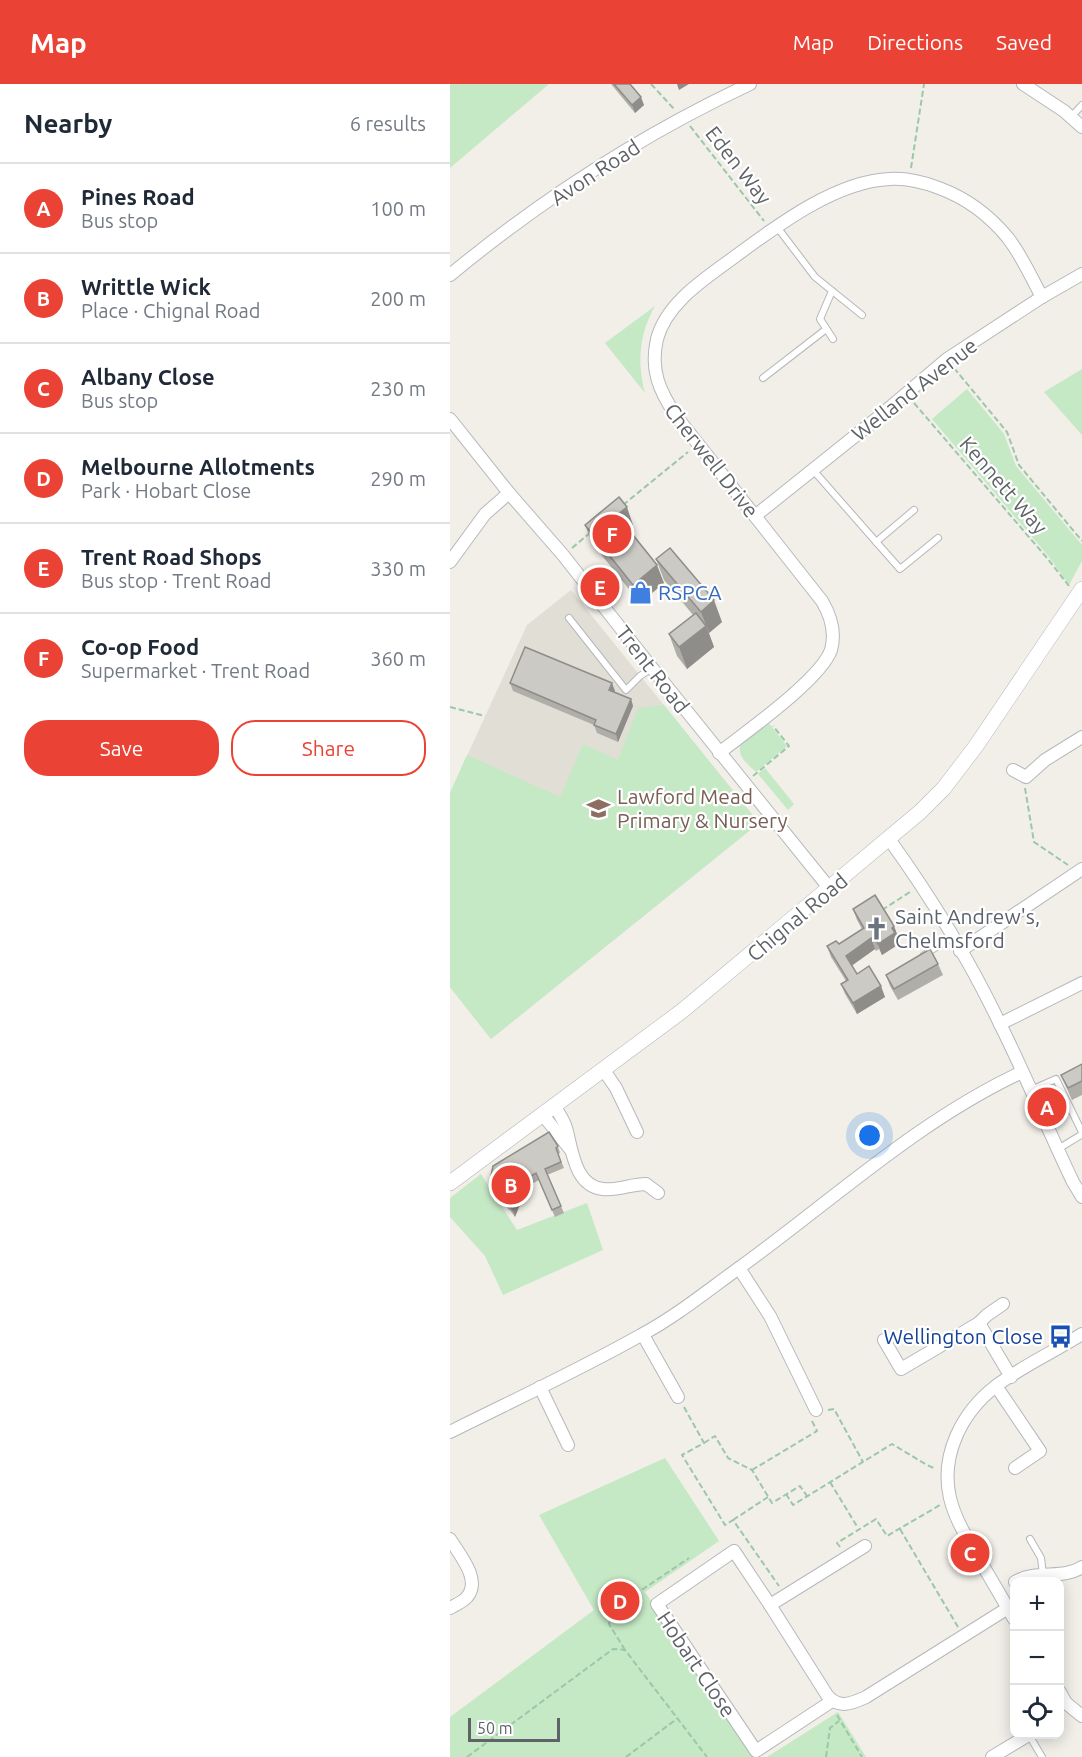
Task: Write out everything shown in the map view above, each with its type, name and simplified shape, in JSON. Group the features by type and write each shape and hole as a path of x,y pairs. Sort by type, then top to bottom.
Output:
{"street":[{"name":"Avon Road","path":"450,275 487,245 561,192 683,118 750,84"},
{"path":"1023,84 1040,94 1082,127"},
{"name":"Cherwell Drive","path":"719,753 766,717 821,667 831,650 833,629 829,612 822,601 676,416 661,393 654,357 664,322 678,303 696,286 774,229 819,202 847,189 869,182 890,179 910,180 947,191 967,201 992,220 1009,240 1042,297"},
{"name":"Welland Avenue","path":"754,516 947,359 1042,297 1082,274"},
{"name":"Trent Road","path":"451,421 563,555 830,889"},
{"path":"450,562 485,514 509,493"},
{"name":"Chignal Road","path":"450,1183 682,1011 920,812 944,788 976,746 1080,593"},
{"path":"1018,773 1030,775 1045,760 1082,737"},
{"path":"889,839 960,951 1000,1024 1057,1149 1082,1197"},
{"path":"960,951 1080,871"},
{"path":"1000,1024 1082,983"},
{"path":"603,1069 616,1088 637,1132"},
{"path":"450,1431 643,1335 739,1268 889,1153 950,1110 983,1090 1022,1072"},
{"path":"549,1111 584,1178 596,1188 612,1189 646,1184 658,1193"},
{"path":"739,1268 770,1316 816,1410"},
{"path":"884,1340 902,1369 979,1323 1003,1304"},
{"path":"979,1323 1011,1377"},
{"path":"1010,1612 962,1529 950,1498 948,1473 954,1442 964,1420 979,1401 996,1386 1082,1334"},
{"path":"643,1335 678,1397"},
{"path":"996,1386 1040,1451 1016,1468"},
{"path":"540,1388 568,1445"},
{"path":"450,1539 470,1574 472,1586 466,1597 450,1608"},
{"path":"770,1605 865,1546"},
{"name":"Hobart Close","path":"832,1701 756,1751 657,1604 734,1551 832,1701 839,1705 856,1701 963,1636 1010,1614"},
{"path":"1026,1577 1032,1574 1075,1572 1082,1568"},
{"path":"998,1592 1010,1585"},
{"path":"1064,1707 1082,1716"},
{"path":"992,1757 1022,1739"}],"lane":[{"path":"1071,117 1082,105"},
{"path":"774,229 815,278 862,315"},
{"path":"832,291 820,319 825,330 833,339"},
{"path":"763,378 825,330"},
{"path":"813,470 900,569 938,538"},
{"path":"876,542 914,510"},
{"path":"569,618 626,690 652,668"},
{"path":"922,956 952,938"},
{"path":"1031,1090 1056,1079 1082,1132 1082,1135 1057,1149"},
{"path":"1030,1539 1041,1558 1043,1574"},
{"path":"1031,1739 1042,1757"}],"path":[{"name":"Eden Way","path":"651,84 683,118 774,229"},
{"path":"910,180 924,84"},
{"name":"Kennett Way","path":"947,359 1007,432 1019,465 1082,541"},
{"name":"Kennett Way","path":"906,394 1047,558 1080,593"},
{"path":"616,511 699,444"},
{"path":"563,555 598,526"},
{"path":"450,707 485,716"},
{"path":"745,783 789,747 766,717"},
{"path":"1018,773 1034,842 1080,871"},
{"path":"881,910 921,887"},
{"path":"678,1397 704,1443"},
{"path":"752,1470 817,1431 812,1421 816,1410 834,1409 863,1462"},
{"path":"768,1497 725,1525 682,1455 715,1436 728,1458 752,1470 772,1503 800,1486 807,1496"},
{"path":"786,1494 793,1505 892,1444 927,1465 948,1473"},
{"path":"830,1482 859,1529"},
{"path":"847,1557 837,1543 876,1519 887,1536 950,1498"},
{"path":"733,1520 785,1596"},
{"path":"900,1529 963,1636"},
{"path":"689,1558 612,1610 609,1624 625,1650 707,1757"},
{"path":"467,1757 613,1649 625,1650"},
{"path":"832,1701 839,1721 861,1757"},
{"path":"626,1757 678,1718"},
{"path":"826,1757 830,1728 839,1721"}],"shaded area":[{"name":"Lawford Mead Primary & Nursery","path":"571,590 759,823 491,1039 450,987 450,793 527,625"}],"green space":[{"path":"450,84 549,84 450,168"},
{"path":"655,306 646,327 641,348 642,382 645,393 605,343"},
{"path":"1082,369 1082,435 1044,392"},
{"path":"967,389 1004,434 1016,466 1082,545 1082,561 1069,585 1049,557 932,419"},
{"name":"Lawford Mead Primary & Nursery","path":"664,705 759,823 491,1039 450,987 450,793 467,755 560,797 583,744 618,760 638,708"},
{"path":"768,722 787,746 756,772 742,757 740,746"},
{"path":"765,768 794,804 788,810 758,774"},
{"path":"481,1174 517,1230 587,1203 603,1250 503,1295 485,1256 450,1217 450,1198"},
{"path":"665,1458 719,1541 645,1592 756,1757 450,1757 450,1717 594,1610 539,1515"},
{"path":"838,1712 866,1757 767,1757"}],"building":[{"path":"614,84 630,84 641,97 632,105"},
{"path":"619,497 627,507 617,515 657,565 633,585 585,525"},
{"path":"670,548 714,600 701,612 656,559"},
{"path":"696,613 706,626 679,647 669,634"},
{"path":"525,647 612,683 609,690 631,699 616,734 594,725 596,720 510,683"},
{"path":"875,895 894,926 892,928 895,933 878,944 875,938 872,940 871,938 846,956 857,974 869,966 881,986 853,1003 841,984 848,980 827,946 836,941 839,944 864,928 853,909"},
{"path":"930,949 938,964 894,989 886,975"},
{"path":"1082,1064 1082,1081 1068,1088 1061,1075"},
{"path":"549,1132 558,1146 556,1148 561,1162 545,1169 561,1206 552,1210 536,1173 515,1188 521,1198 516,1200 513,1210 501,1194 504,1192 496,1177 491,1176 493,1166"}],"place":[{"name":"Co-op Food","path":"612,534"},
{"name":"Trent Road Shops","path":"600,587"},
{"name":"RSPCA","path":"640,592"},
{"name":"Lawford Mead Primary & Nursery","path":"599,808"},
{"name":"Saint Andrew's, Chelmsford","path":"877,928"},
{"name":"Pines Road","path":"1047,1107"},
{"name":"Writtle Wick","path":"511,1185"},
{"name":"Wellington Close","path":"1061,1336"},
{"name":"Albany Close","path":"970,1553"},
{"name":"Melbourne Allotments","path":"620,1601"}]}
